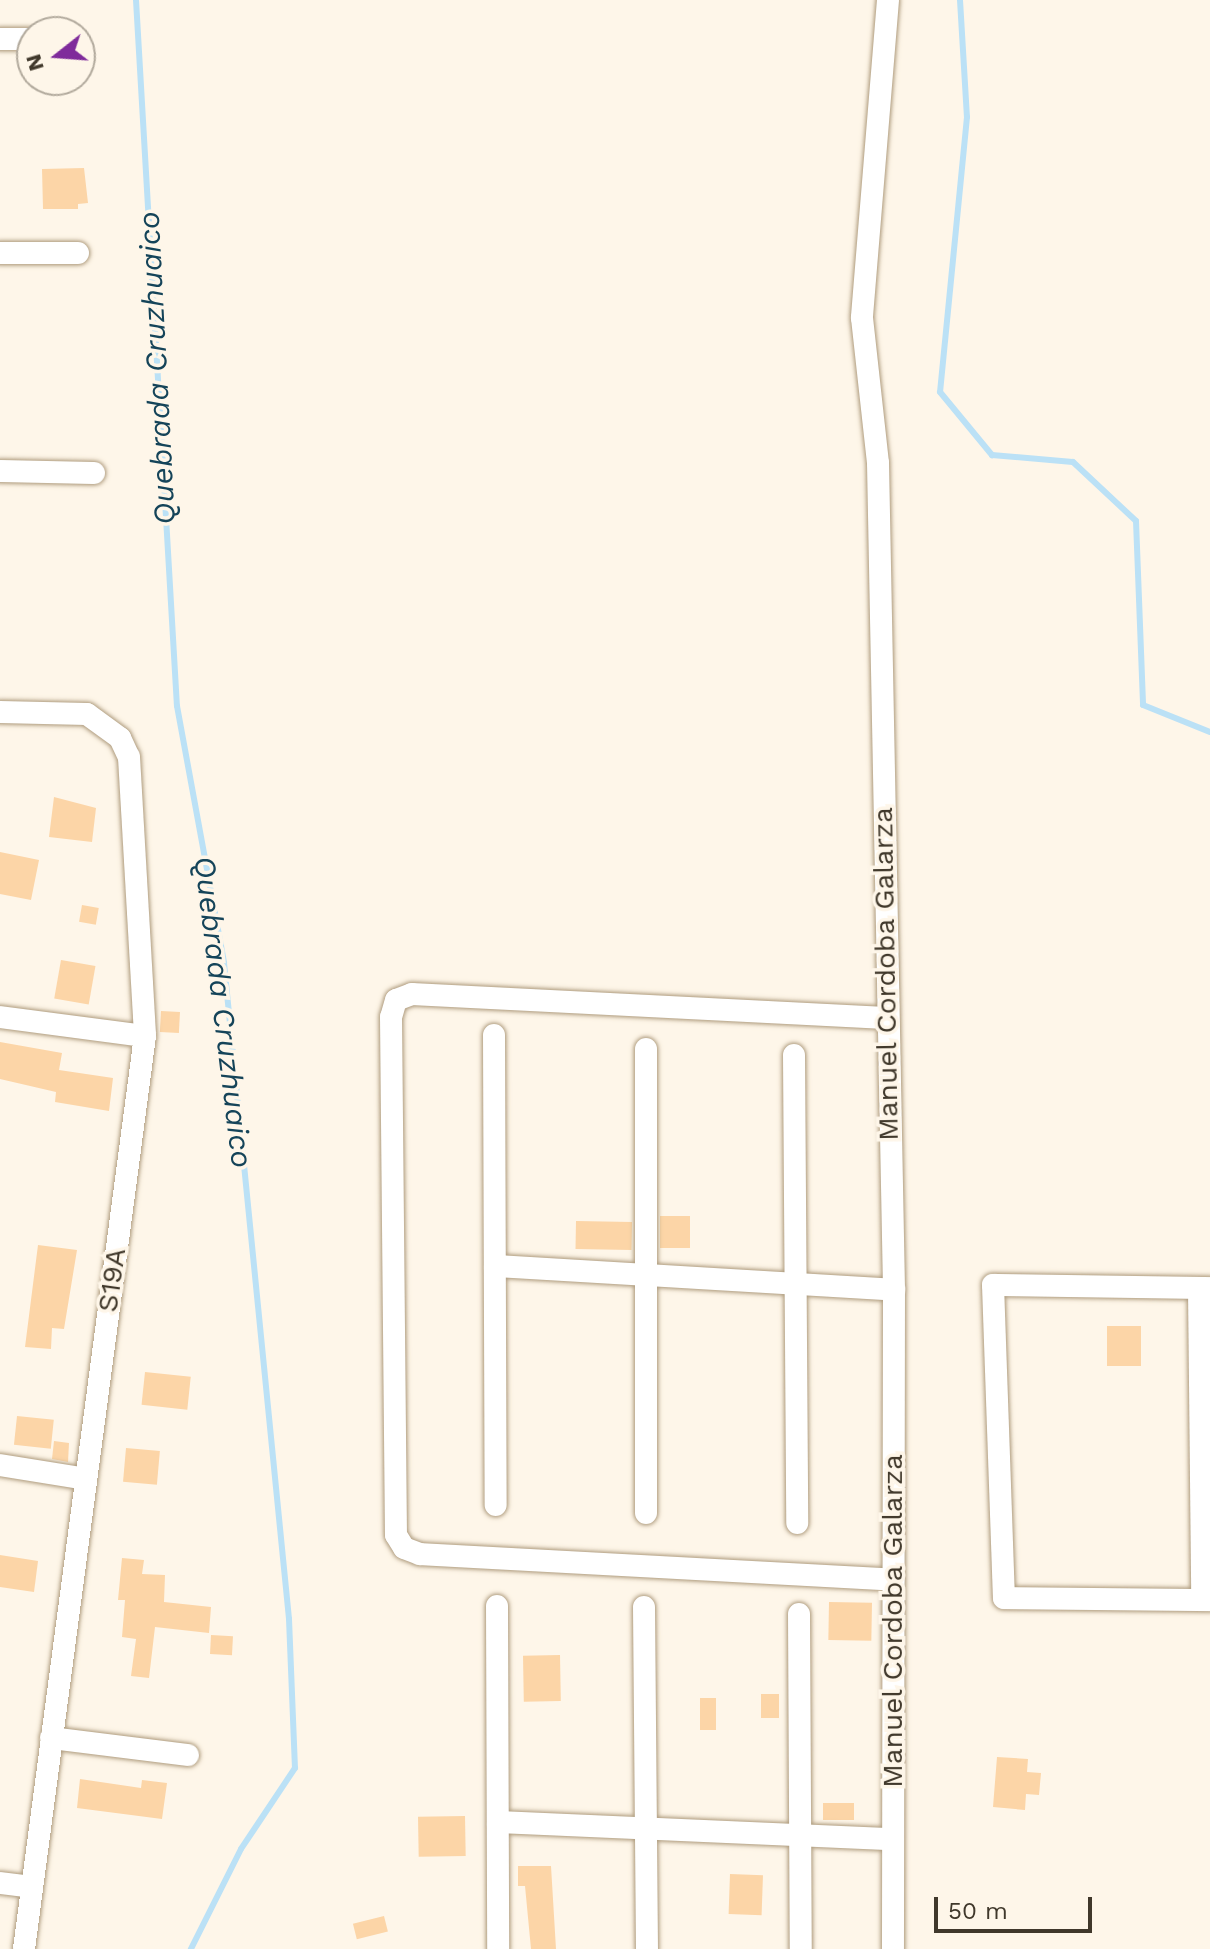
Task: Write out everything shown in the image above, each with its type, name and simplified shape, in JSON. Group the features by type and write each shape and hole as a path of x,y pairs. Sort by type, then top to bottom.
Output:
{"street":[{"name":"Manuel Cordoba Galarza","path":"888,0 862,318 878,463 886,1018 894,1290 893,1949"},
{"path":"0,253 78,253"},
{"path":"0,471 94,473"},
{"name":"S19A","path":"0,712 87,714 113,731 129,757 145,1036 24,1949"},
{"path":"886,1018 412,994 396,1000 391,1017 396,1535 404,1548 420,1554 893,1580"},
{"path":"0,1017 145,1036"},
{"path":"494,1035 496,1505"},
{"path":"646,1049 646,1513"},
{"path":"794,1055 797,1523"},
{"path":"495,1266 894,1290"},
{"path":"993,1285 1204,1288 1206,1600 1004,1598 993,1285"},
{"path":"0,1465 86,1479"},
{"path":"497,1606 498,1949"},
{"path":"644,1607 647,1949"},
{"path":"799,1614 801,1949"},
{"path":"51,1738 188,1755"},
{"path":"498,1822 893,1839"},
{"path":"0,1883 31,1887"}],"building":[{"path":"84,168 88,203 78,204 78,209 43,209 42,169"},
{"path":"54,797 96,808 92,842 49,837"},
{"path":"0,852 39,860 31,900 0,894"},
{"path":"82,905 99,908 96,925 79,922"},
{"path":"61,960 95,966 89,1004 54,998"},
{"path":"161,1011 180,1012 179,1033 160,1032"},
{"path":"0,1042 62,1053 59,1070 113,1078 109,1111 55,1102 56,1092 0,1079"},
{"path":"660,1216 690,1216 690,1248 660,1248"},
{"path":"576,1221 632,1222 632,1250 576,1249"},
{"path":"38,1245 77,1250 64,1329 52,1328 51,1349 25,1347"},
{"path":"1107,1326 1141,1326 1141,1366 1107,1366"},
{"path":"145,1372 191,1377 187,1410 142,1405"},
{"path":"17,1416 54,1420 51,1449 14,1445"},
{"path":"54,1441 69,1443 68,1462 52,1459"},
{"path":"126,1448 160,1451 157,1485 123,1482"},
{"path":"0,1555 38,1561 34,1592 0,1587"},
{"path":"122,1558 144,1560 142,1574 165,1575 164,1602 211,1607 209,1633 155,1627 149,1678 131,1676 136,1639 122,1637 125,1600 118,1600"},
{"path":"829,1602 872,1603 871,1641 828,1640"},
{"path":"211,1635 233,1636 232,1655 210,1654"},
{"path":"560,1655 561,1701 524,1702 523,1656"},
{"path":"761,1694 779,1694 779,1718 761,1718"},
{"path":"700,1698 716,1698 716,1730 700,1730"},
{"path":"997,1757 1028,1759 1027,1772 1041,1773 1039,1795 1026,1794 1025,1810 993,1807"},
{"path":"80,1779 141,1788 142,1780 167,1783 162,1819 77,1808"},
{"path":"823,1803 854,1803 854,1820 823,1820"},
{"path":"465,1816 466,1856 419,1857 418,1817"},
{"path":"518,1866 551,1866 556,1949 531,1949 525,1886 518,1886"},
{"path":"730,1874 763,1875 762,1915 729,1914"},
{"path":"384,1916 388,1932 357,1939 353,1924"}],"waterway":[{"name":"Quebrada Cruzhuaico","path":"136,0 177,706 224,963 289,1619 295,1768 241,1849 191,1949"},
{"path":"960,0 967,117 940,392 992,455 1073,462 1136,521 1143,705 1210,732"}]}
